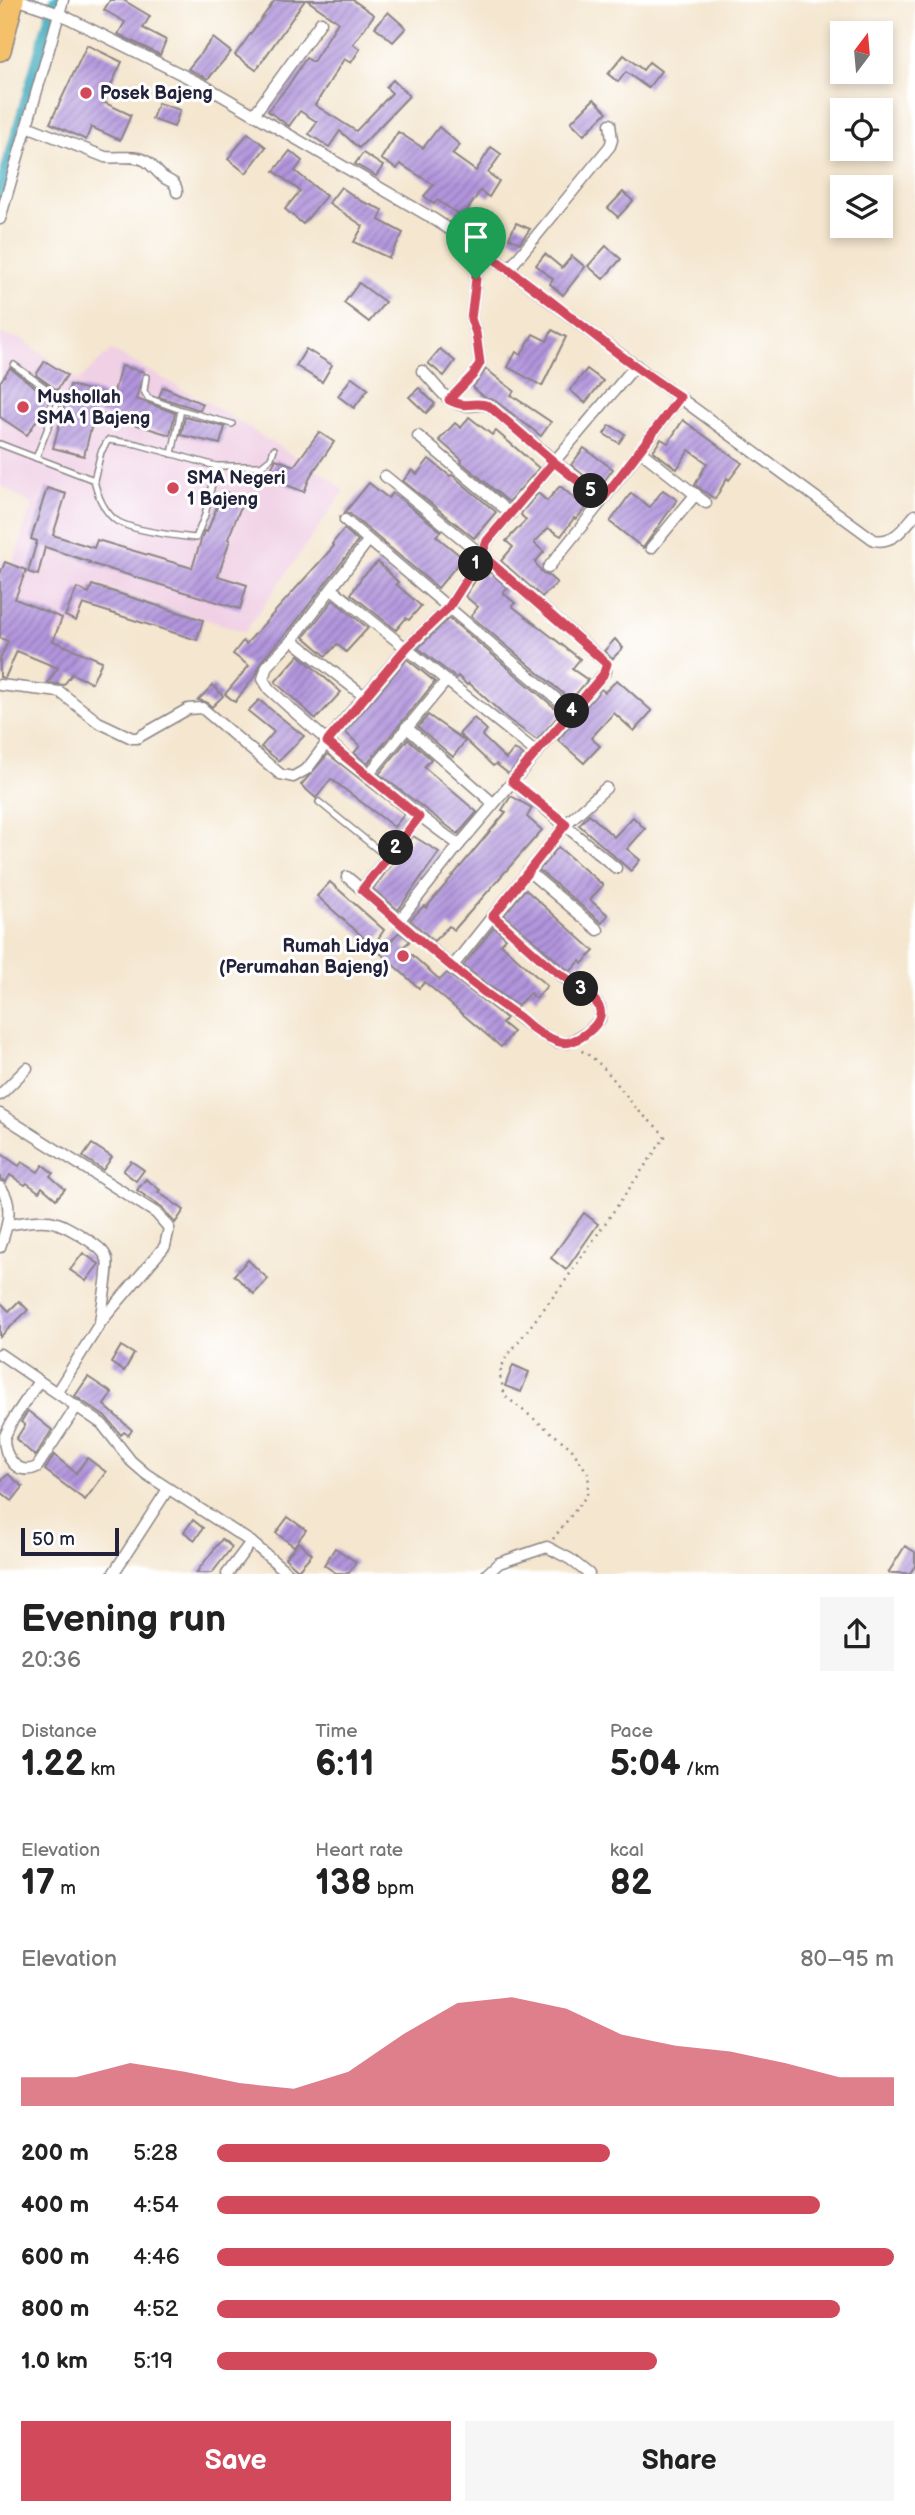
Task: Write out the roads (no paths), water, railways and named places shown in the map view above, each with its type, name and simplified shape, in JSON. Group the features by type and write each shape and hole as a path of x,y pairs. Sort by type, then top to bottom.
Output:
{"highway":[{"path":"0,50 23,3"}],"street":[{"path":"19,0 57,13 255,113 474,245 874,540 891,539 915,515"},
{"path":"0,219 57,13 63,0"},
{"path":"255,113 321,22"},
{"path":"509,269 610,146 610,124"},
{"path":"27,126 105,157 139,158 161,176 173,181 177,192"},
{"path":"449,400 473,375 480,363 471,319 476,279 474,245"},
{"path":"0,685 60,692 98,722 132,738 188,709 202,708 280,774 288,778 299,776 407,647 449,607 482,555 487,541 636,365"},
{"path":"422,371 449,400 464,407 482,404 489,406 602,500"},
{"path":"548,568 680,397"},
{"path":"418,436 511,514"},
{"path":"640,450 706,503"},
{"path":"385,477 482,555 607,664 603,675 493,803 399,922"},
{"path":"651,548 696,494"},
{"path":"345,520 571,711"},
{"path":"368,541 292,640 267,666 263,679 269,689 327,742 419,817 460,845"},
{"path":"332,589 536,752"},
{"path":"292,640 364,696"},
{"path":"368,775 446,681"},
{"path":"406,727 493,803"},
{"path":"512,781 616,868"},
{"path":"452,967 566,824 606,788"},
{"path":"362,890 419,817"},
{"path":"528,871 598,930"},
{"path":"346,877 452,967 538,1032 557,1042 568,1043 588,1032 600,1019 600,1008 592,998 552,968 493,916"},
{"path":"0,1095 27,1068"},
{"path":"0,1114 156,1213 169,1228 165,1247 100,1323 57,1392"},
{"path":"0,1187 6,1197 8,1225 0,1247"},
{"path":"8,1225 40,1219 51,1220 64,1224 100,1248 107,1258 108,1270 100,1323"},
{"path":"0,1354 108,1430 131,1461 168,1489 251,1542 289,1573"},
{"path":"39,1381 4,1438 9,1458 20,1469 29,1471 37,1467 77,1406"},
{"path":"113,1573 168,1489"},
{"path":"227,1573 251,1542"},
{"path":"487,1573 499,1563 547,1547 589,1573"}],"lane":[{"path":"14,365 58,397 36,458"},
{"path":"146,377 144,391 148,398 232,424"},
{"path":"172,454 181,410"},
{"path":"216,466 205,515 196,538 167,536 117,522 106,510 94,480 101,452 108,440 137,444 216,466 261,466 271,458 274,449"},
{"path":"0,444 94,480"},
{"path":"319,802 387,858"}],"waterway":[{"path":"0,197 56,0"}],"place":[{"name":"Posek Bajeng","path":"86,93"},
{"name":"Mushollah SMA 1 Bajeng","path":"23,407"},
{"name":"SMA Negeri 1 Bajeng","path":"173,488"},
{"name":"Rumah Lidya (Perumahan Bajeng)","path":"403,956"}]}
